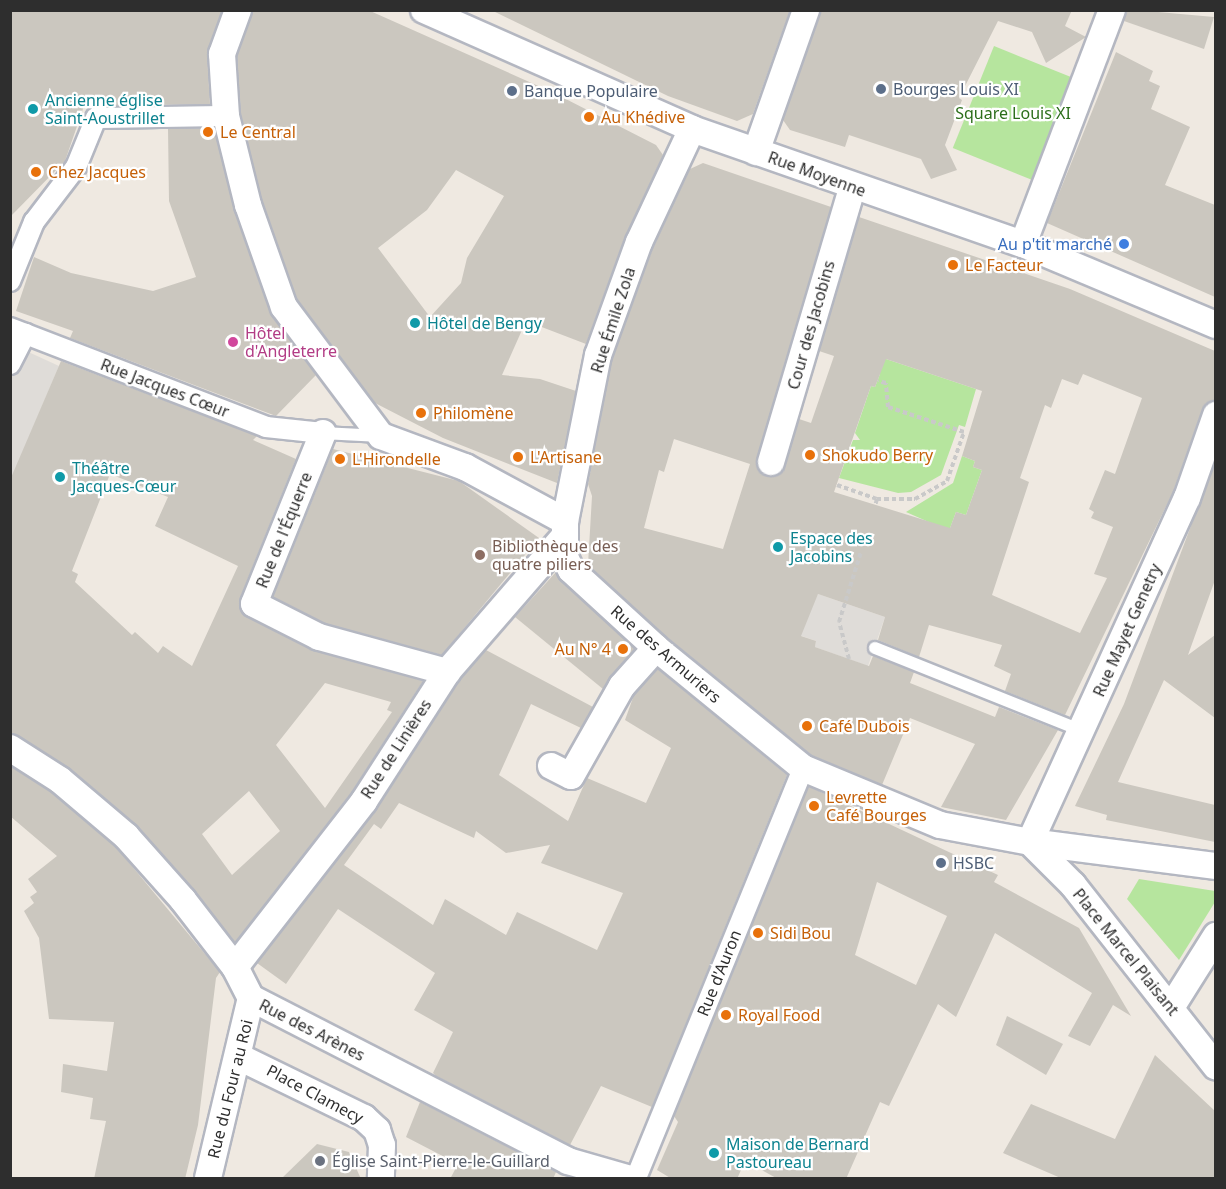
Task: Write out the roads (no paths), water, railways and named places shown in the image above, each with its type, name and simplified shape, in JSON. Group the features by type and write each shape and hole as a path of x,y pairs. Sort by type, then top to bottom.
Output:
{"street":[{"path":"238,10 222,54 226,116 248,205 284,307 381,436 465,466 565,529"},
{"name":"Rue Moyenne","path":"424,10 692,129 852,188 1023,244 1215,325"},
{"path":"756,152 806,10"},
{"path":"1023,244 1112,10"},
{"path":"10,281 34,222 76,167 96,118 226,116"},
{"name":"Rue Émile Zola","path":"565,529 598,355 639,242 692,129"},
{"name":"Cour des Jacobins","path":"771,462 852,188"},
{"path":"10,364 18,331"},
{"name":"Rue Jacques Cœur","path":"18,331 266,427 322,433"},
{"name":"Rue Mayet Genetry","path":"1030,842 1187,498 1215,415"},
{"name":"Rue de l'Équerre","path":"322,433 254,604 319,637 447,672"},
{"name":"Rue des Armuriers","path":"565,529 571,570 656,648 803,768 940,825 1030,842 1215,866"},
{"name":"Rue de Linières","path":"235,968 364,801 447,672 565,529"},
{"path":"551,766 571,776 622,686 656,648"},
{"name":"Rue des Arènes","path":"10,747 60,780 126,836 183,900 235,968 251,998 568,1161 627,1179"},
{"name":"Rue d'Auron","path":"636,1179 803,768"},
{"name":"Place Marcel Plaisant","path":"1030,842 1073,885 1172,1006 1215,1067"},
{"path":"1172,1006 1215,936"},
{"name":"Rue du Four au Roi","path":"208,1179 251,998"},
{"name":"Place Clamecy","path":"238,1057 364,1118 377,1130 382,1145 381,1179"}],"lane":[{"path":"322,433 381,436"},
{"path":"875,648 1082,731"}],"place":[{"name":"Bourges Louis XI","path":"881,89"},
{"name":"Banque Populaire","path":"512,91"},
{"name":"Ancienne église Saint-Aoustrillet","path":"33,109"},
{"name":"Au Khédive","path":"589,117"},
{"name":"Le Central","path":"208,132"},
{"name":"Chez Jacques","path":"36,172"},
{"name":"Au p'tit marché","path":"1124,244"},
{"name":"Le Facteur","path":"953,265"},
{"name":"Hôtel de Bengy","path":"415,323"},
{"name":"Hôtel d'Angleterre","path":"233,342"},
{"name":"Philomène","path":"421,413"},
{"name":"Shokudo Berry","path":"810,455"},
{"name":"L'Artisane","path":"518,457"},
{"name":"L'Hirondelle","path":"340,459"},
{"name":"Théâtre Jacques-Cœur","path":"60,477"},
{"name":"Espace des Jacobins","path":"778,547"},
{"name":"Bibliothèque des quatre piliers","path":"480,555"},
{"name":"Au N° 4","path":"623,649"},
{"name":"Café Dubois","path":"807,726"},
{"name":"Levrette Café Bourges","path":"814,806"},
{"name":"HSBC","path":"941,863"},
{"name":"Sidi Bou","path":"758,933"},
{"name":"Royal Food","path":"726,1015"},
{"name":"Maison de Bernard Pastoureau","path":"714,1153"},
{"name":"Église Saint-Pierre-le-Guillard","path":"320,1161"}],"park label":[{"name":"Square Louis XI","path":"1013,113"}]}
